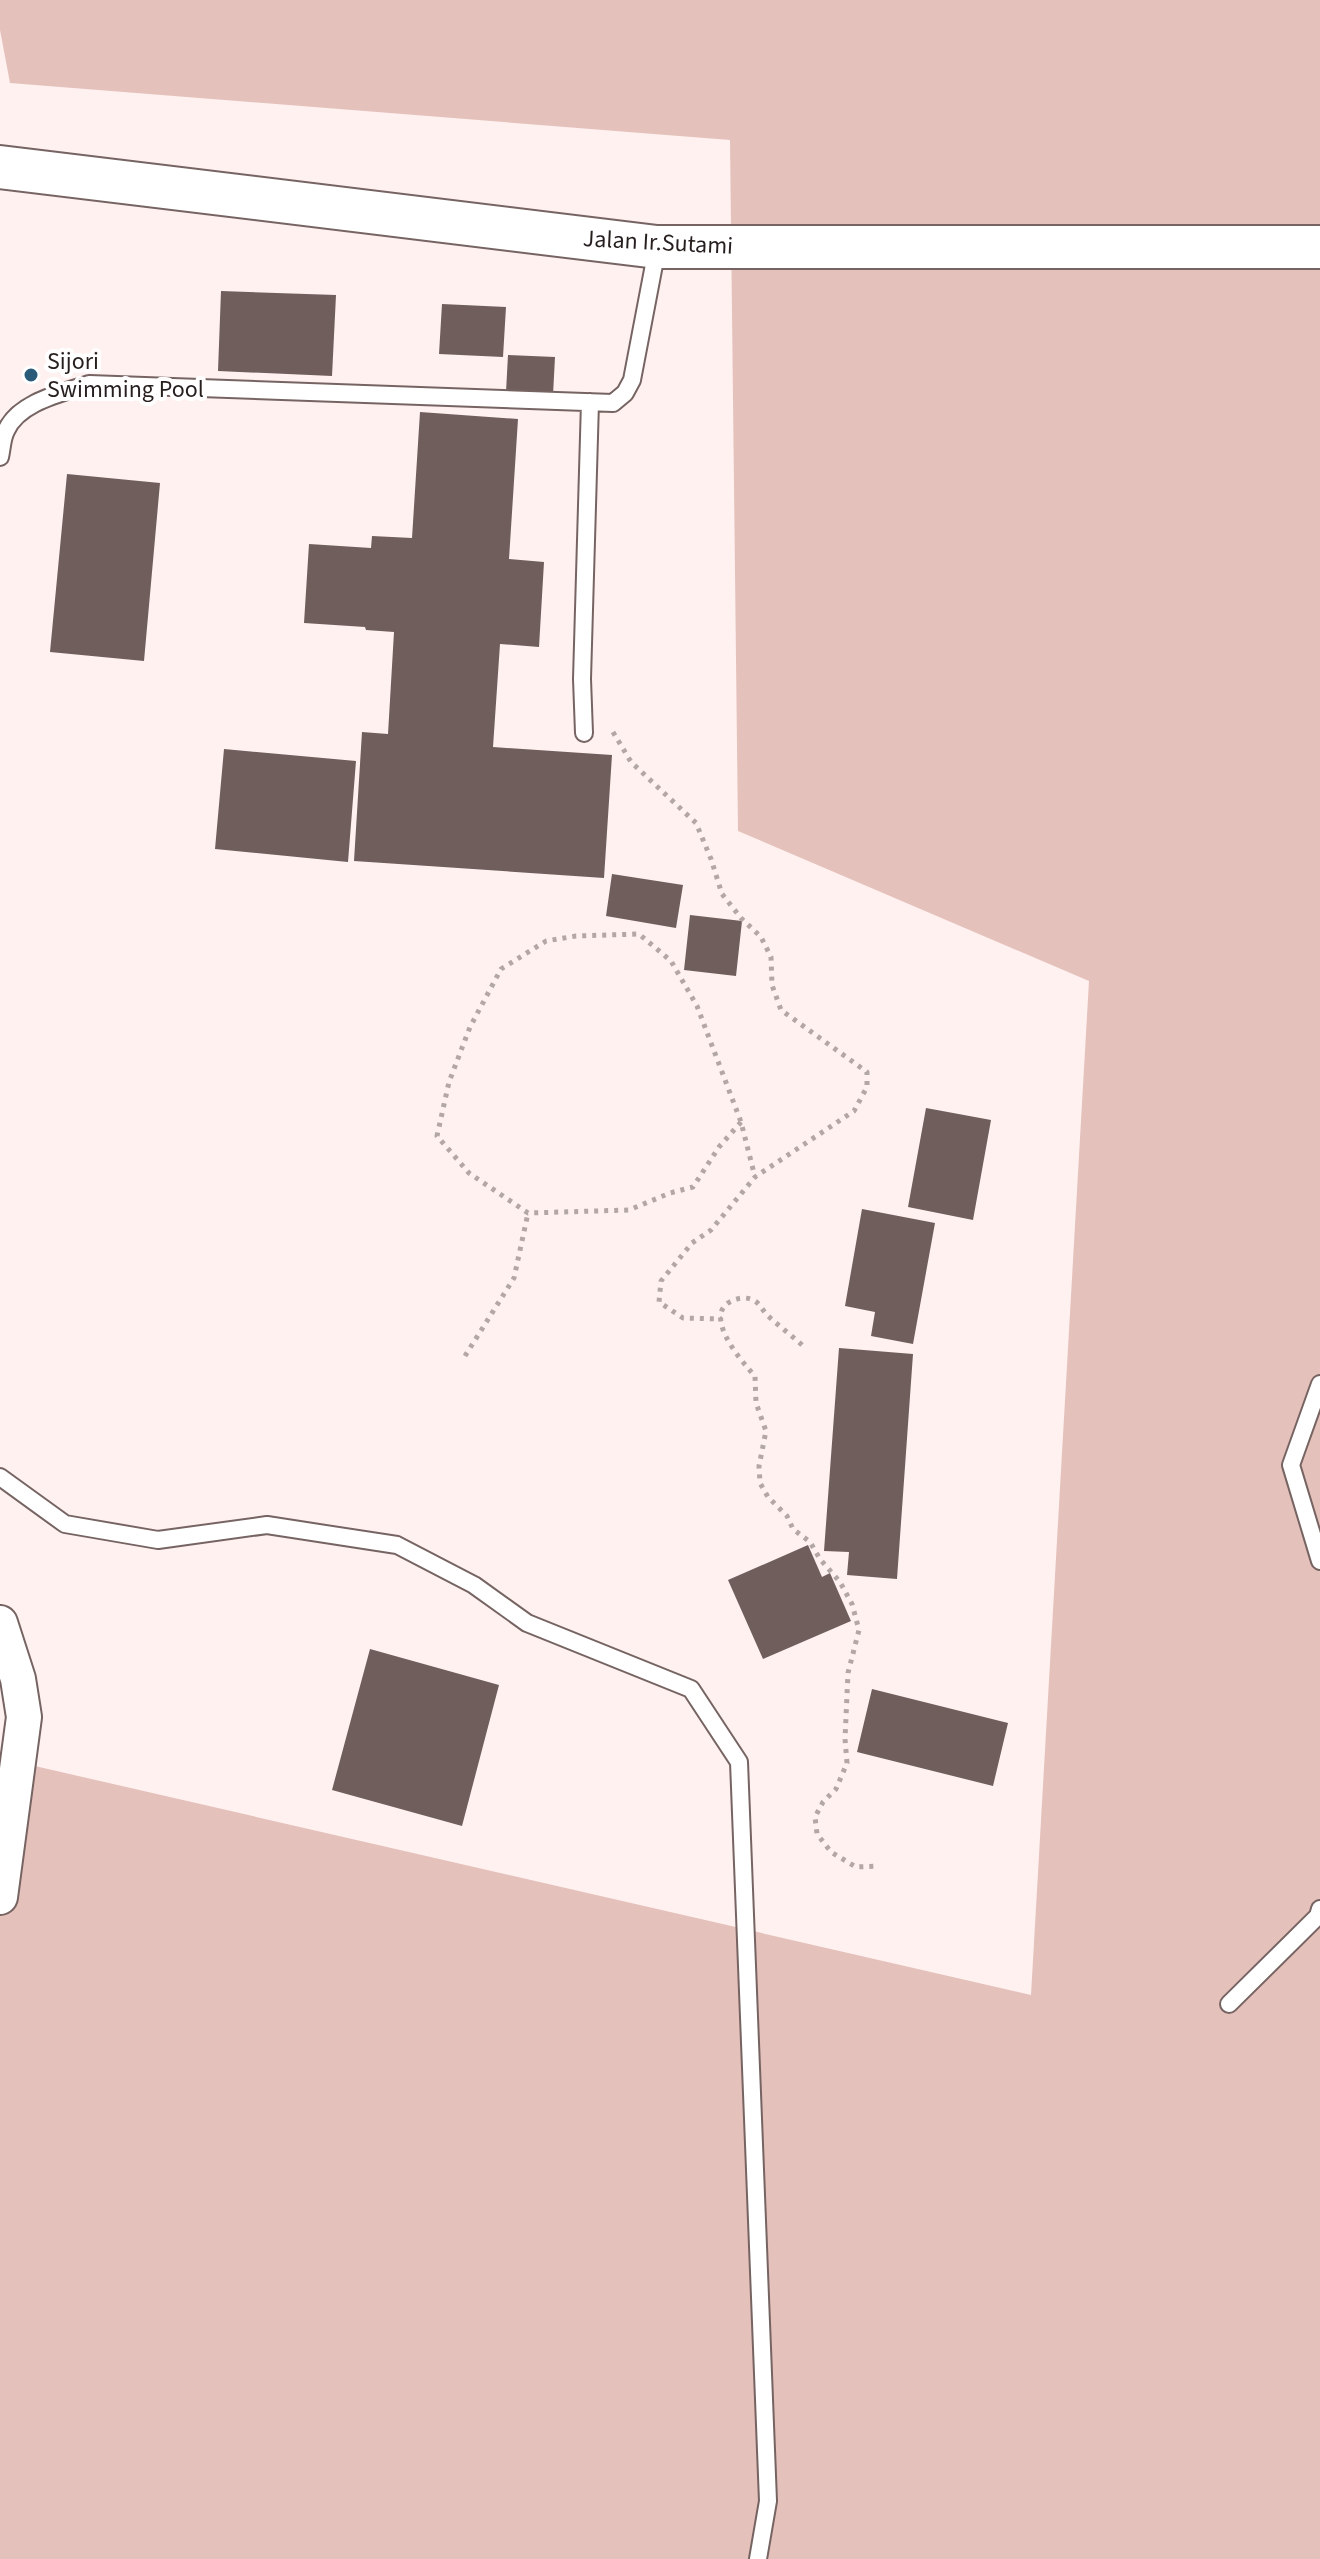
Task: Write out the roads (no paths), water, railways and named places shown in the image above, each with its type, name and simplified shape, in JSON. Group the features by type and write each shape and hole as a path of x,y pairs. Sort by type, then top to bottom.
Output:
{"street":[{"name":"Jalan Ir.Sutami","path":"0,167 657,247 1320,247"},
{"path":"0,1623 18,1679 24,1717 0,1897"}],"lane":[{"path":"0,457 6,430 19,413 38,402 89,384 613,403 625,393 632,380 657,247"},
{"path":"584,733 582,679 590,402"},
{"path":"1320,1384 1291,1465 1320,1561"},
{"path":"0,1477 65,1524 158,1540 267,1525 397,1545 474,1585 527,1623 691,1689 739,1762 768,2501 758,2559"},
{"path":"1229,2004 1318,1916 1320,1909"}],"place":[{"name":"Sijori Swimming Pool","path":"31,375"}]}
